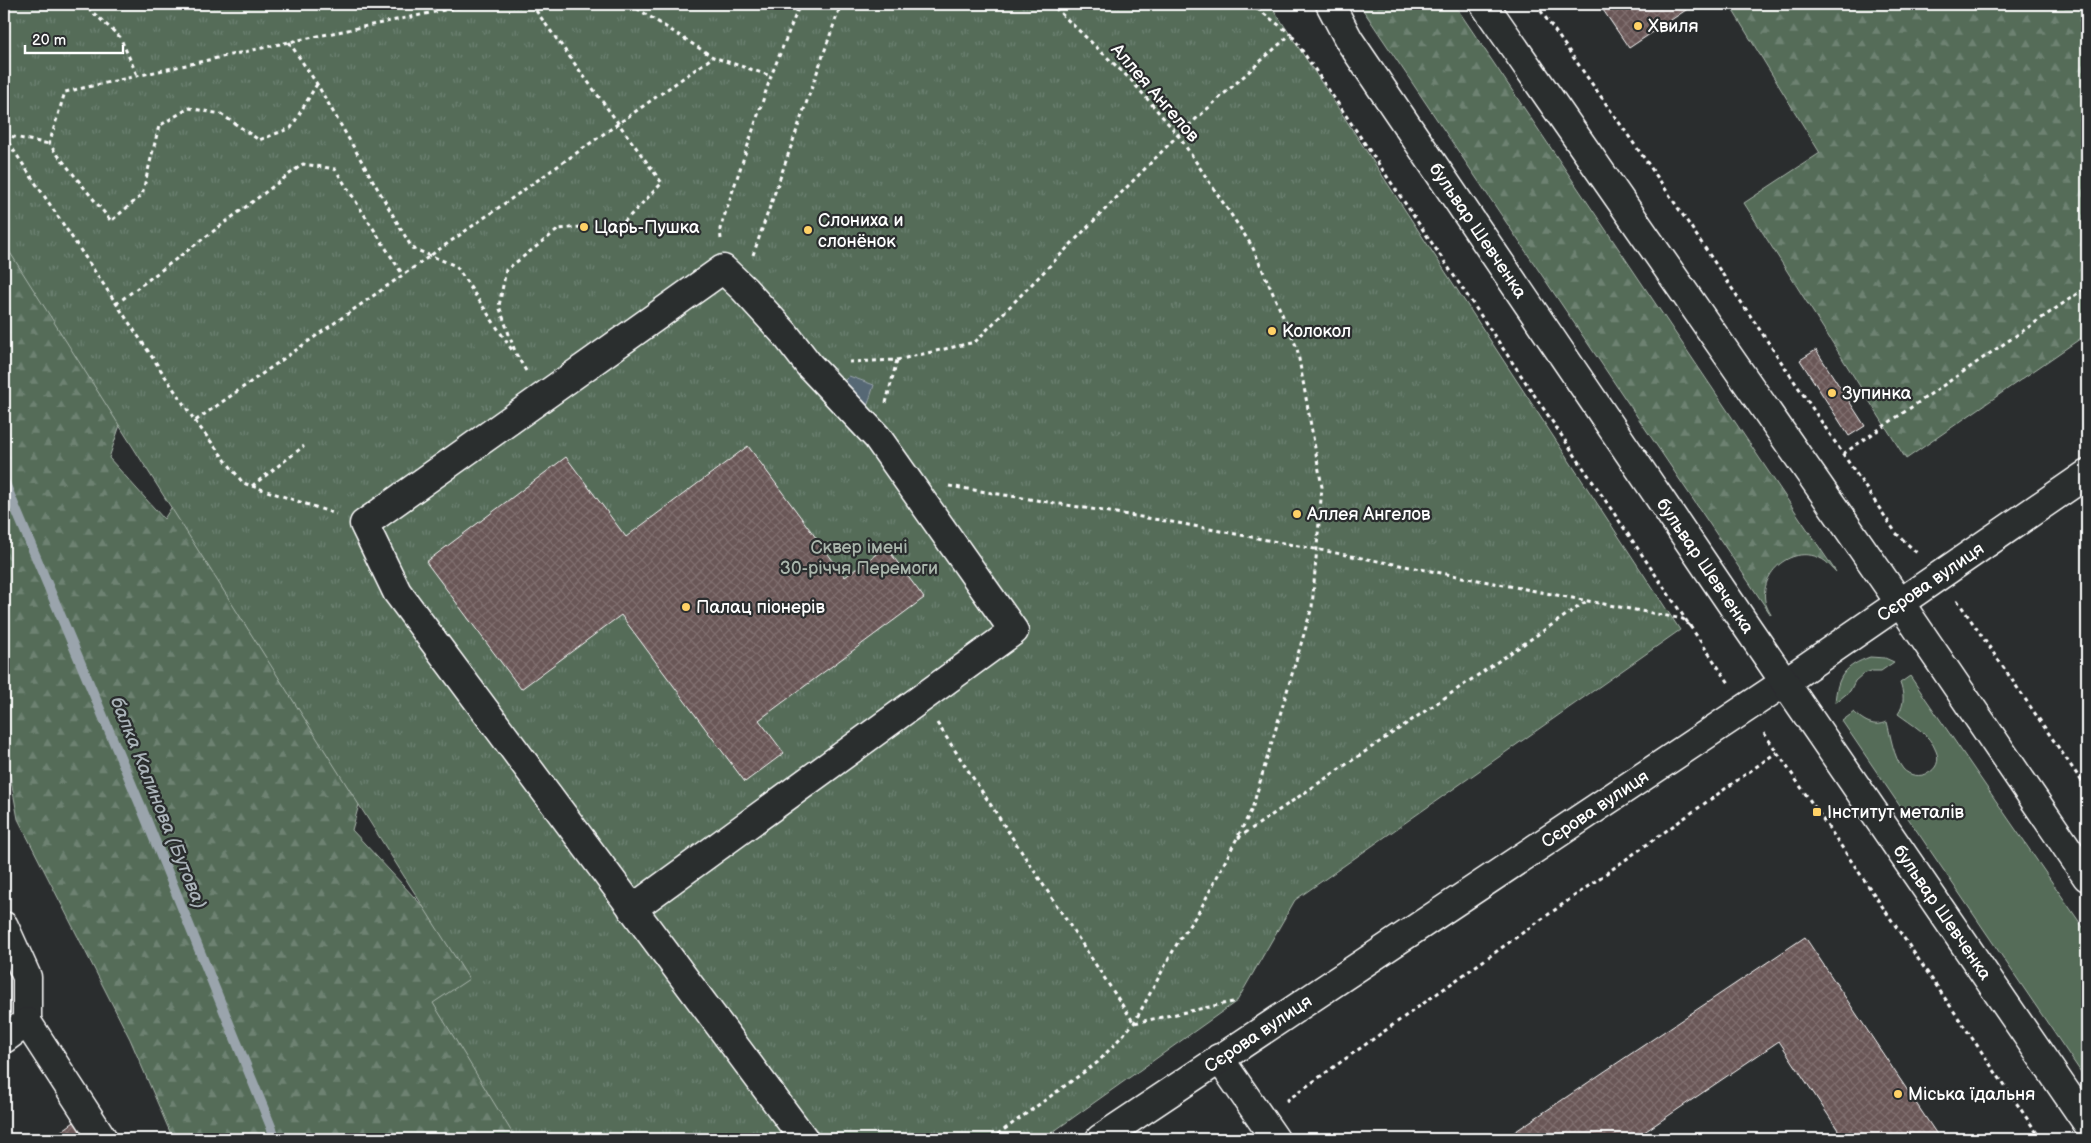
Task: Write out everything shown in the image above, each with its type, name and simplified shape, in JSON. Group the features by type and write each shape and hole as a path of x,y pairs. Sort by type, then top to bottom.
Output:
{"main road":[{"name":"бульвар Шевченка","path":"1330,4 1355,48 1784,682 2087,1123"},
{"path":"1484,4 1900,603 2087,877"},
{"path":"632,910 1014,631 877,437 809,365 785,334 744,289 723,269 364,524 397,592 632,910 804,1139"},
{"name":"Сєрова вулиця","path":"1100,1139 1784,682 2087,474"},
{"path":"4,926 27,977 27,1022 103,1139"},
{"path":"4,1039 27,1022"},
{"path":"1219,1058 1268,1129"}],"path":[{"path":"95,4 88,8 120,37 137,75"},
{"path":"48,144 65,92 289,42 474,4"},
{"path":"516,354 499,306 506,270 559,229 623,223 662,183 531,4"},
{"path":"630,4 713,57 771,76"},
{"path":"800,4 771,76 720,229 723,269 749,264 842,4"},
{"name":"Аллея Ангелов","path":"991,1139 1098,1062 1134,1023 1179,940 1200,910 1252,810 1312,607 1322,486 1297,348 1252,246 1178,134 1131,80 1051,4"},
{"path":"1251,4 1290,34 1690,626 2041,1139"},
{"path":"1536,4 1658,178 1896,533 1940,576 2087,789"},
{"path":"809,365 897,360 976,342 1178,134 1290,34"},
{"path":"289,42 317,84 412,248 456,266 516,354 543,398"},
{"path":"195,421 713,57"},
{"path":"4,135 48,144 111,222 142,195 158,126 189,108 221,114 259,140 291,128 317,84"},
{"path":"4,135 195,421 243,483 364,524"},
{"path":"116,304 302,164 335,169 403,275"},
{"path":"1843,454 2087,287"},
{"path":"877,437 897,360"},
{"path":"252,486 304,446"},
{"path":"908,480 1178,523 1683,619 1690,626"},
{"path":"1237,838 1588,601"},
{"path":"920,698 1134,1023 1237,1001"},
{"path":"1268,1129 1776,752"}],"green space":[{"path":"4,4 133,386 109,458 164,519 211,445 377,739 352,830 503,993 770,1139 173,1139 130,1039 18,819 4,742"},
{"name":"Сквер імені 30-річчя Перемоги","path":"4,4 1270,4 1680,630 1295,900 1237,1001 1043,1139 516,1139 433,1003 469,979 4,243"},
{"path":"1359,4 1454,4 1836,572 1825,561 1814,556 1792,557 1783,562 1774,569 1765,589 1765,601 1771,615"},
{"path":"1733,4 2087,4 2087,334 1906,459 1744,203 1820,153 1732,9"},
{"path":"1870,657 1885,658 1894,662 1881,671 1871,671 1863,674 1855,681 1850,691 1835,703 1840,679 1844,673 1854,664"},
{"path":"1910,676 2087,933 2087,1081 1842,721 1854,712 1869,723 1882,724 1887,722 1895,752 1903,769 1915,775 1928,773 1937,764 1938,758 1933,745 1920,730 1898,714 1903,699 1900,683"}],"water":[{"path":"849,376 874,385 868,404 851,420 839,386"}],"building":[{"name":"Хвиля","path":"1599,4 1695,4 1629,48"},
{"name":"Зупинка","path":"1816,350 1865,426 1849,436 1800,360"},
{"name":"Палац піонерів","path":"748,446 845,577 886,547 924,598 759,720 784,753 745,782 621,615 521,689 426,562 566,457 626,537"},
{"path":"1805,937 1940,1139 1844,1139 1779,1041 1634,1139 1504,1139"},
{"path":"77,1120 91,1139 50,1139"}],"waterway":[{"name":"балка Калинова (Бутова)","path":"4,481 142,809 276,1139"}],"place":[{"name":"Хвиля","path":"1638,26"},
{"name":"Царь-Пушка","path":"584,227"},
{"name":"Слониха и слонёнок","path":"808,230"},
{"name":"Колокол","path":"1272,331"},
{"name":"Зупинка","path":"1832,393"},
{"name":"Аллея Ангелов","path":"1297,514"},
{"name":"Палац піонерів","path":"686,607"},
{"name":"Інститут металів","path":"1817,812"},
{"name":"Міська їдальня","path":"1898,1094"}]}
